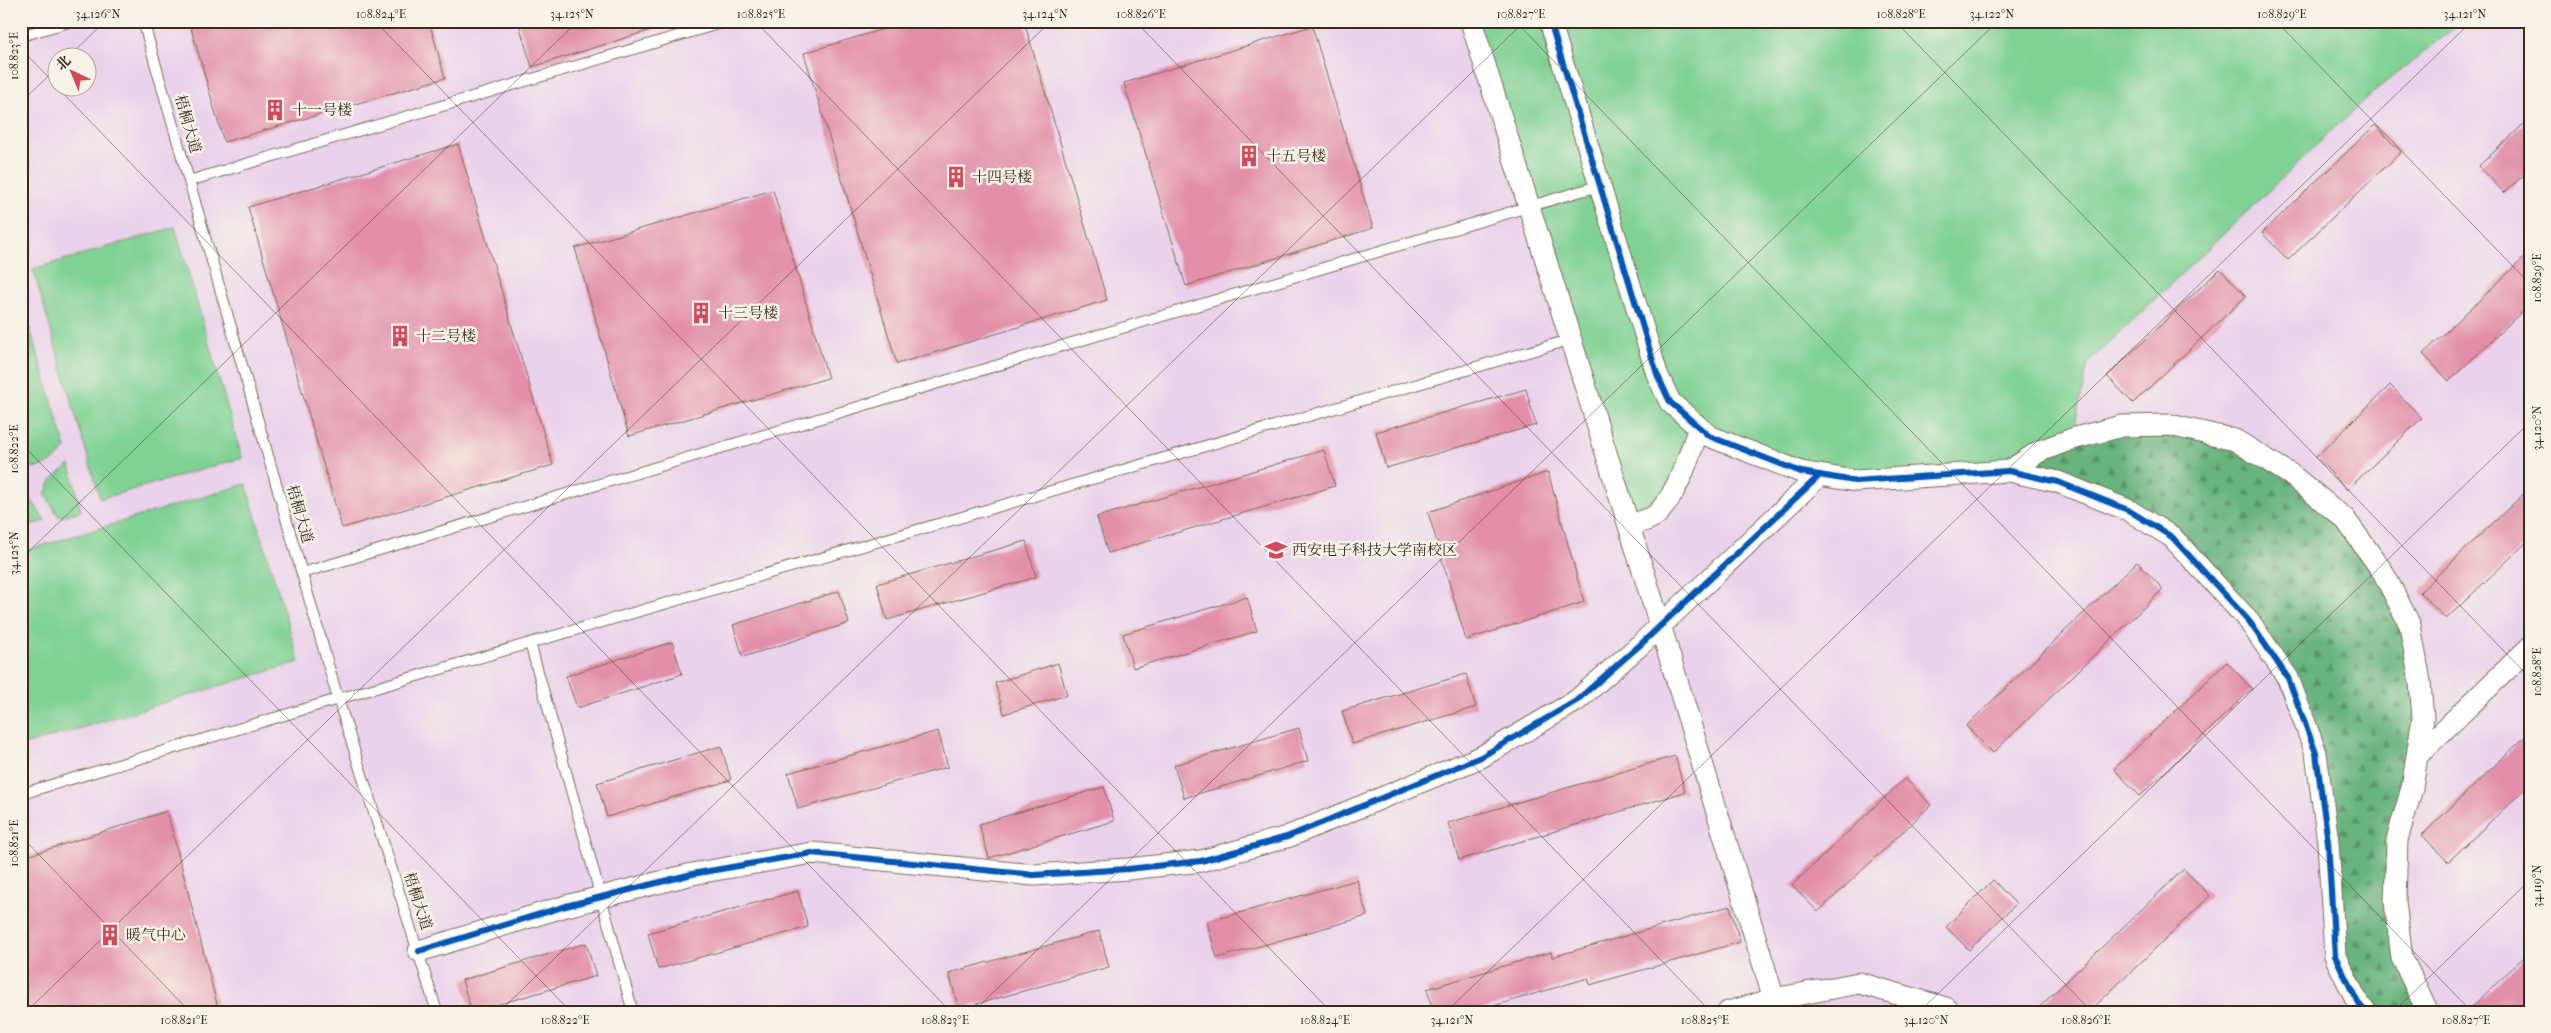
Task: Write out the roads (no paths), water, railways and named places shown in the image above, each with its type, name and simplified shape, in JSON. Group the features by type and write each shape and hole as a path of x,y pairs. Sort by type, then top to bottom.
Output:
{"street":[{"path":"1471,21 1569,340 1629,524 1774,999"},
{"path":"1550,21 1598,186 1657,374 1670,402 1709,436 1802,472 1855,481 2009,471 2058,482 2128,510 2172,537 2249,621 2288,678 2316,753 2328,842 2336,956 2358,1002 2366,1012"},
{"path":"2009,471 2040,451 2072,439 2122,426 2170,425 2235,440 2290,474 2345,520 2383,572 2410,625 2420,682 2423,718 2419,754 2397,840 2395,902 2402,958 2428,1012"},
{"path":"1629,524 1646,520 1660,512 1688,458 1699,427"},
{"path":"419,952 601,897 692,874 812,853 1034,875 1128,869 1201,861 1287,837 1481,757 1576,701 1820,475"},
{"path":"2419,754 2530,647"},
{"path":"1728,1012 1774,999 1859,982 1946,1008 1950,1012"}],"lane":[{"path":"21,36 72,21"},
{"name":"梧桐大道","path":"143,21 338,699 437,1012"},
{"path":"189,181 728,21"},
{"path":"302,573 1598,186"},
{"path":"21,794 338,699 1569,340"},
{"path":"530,643 633,1012"}],"place":[{"name":"十一号楼","path":"275,110"},
{"name":"十五号楼","path":"1249,156"},
{"name":"十四号楼","path":"956,177"},
{"name":"十三号楼","path":"701,313"},
{"name":"十二号楼","path":"400,336"},
{"name":"西安电子科技大学南校区","path":"1276,550"},
{"name":"暖气中心","path":"110,935"}]}
